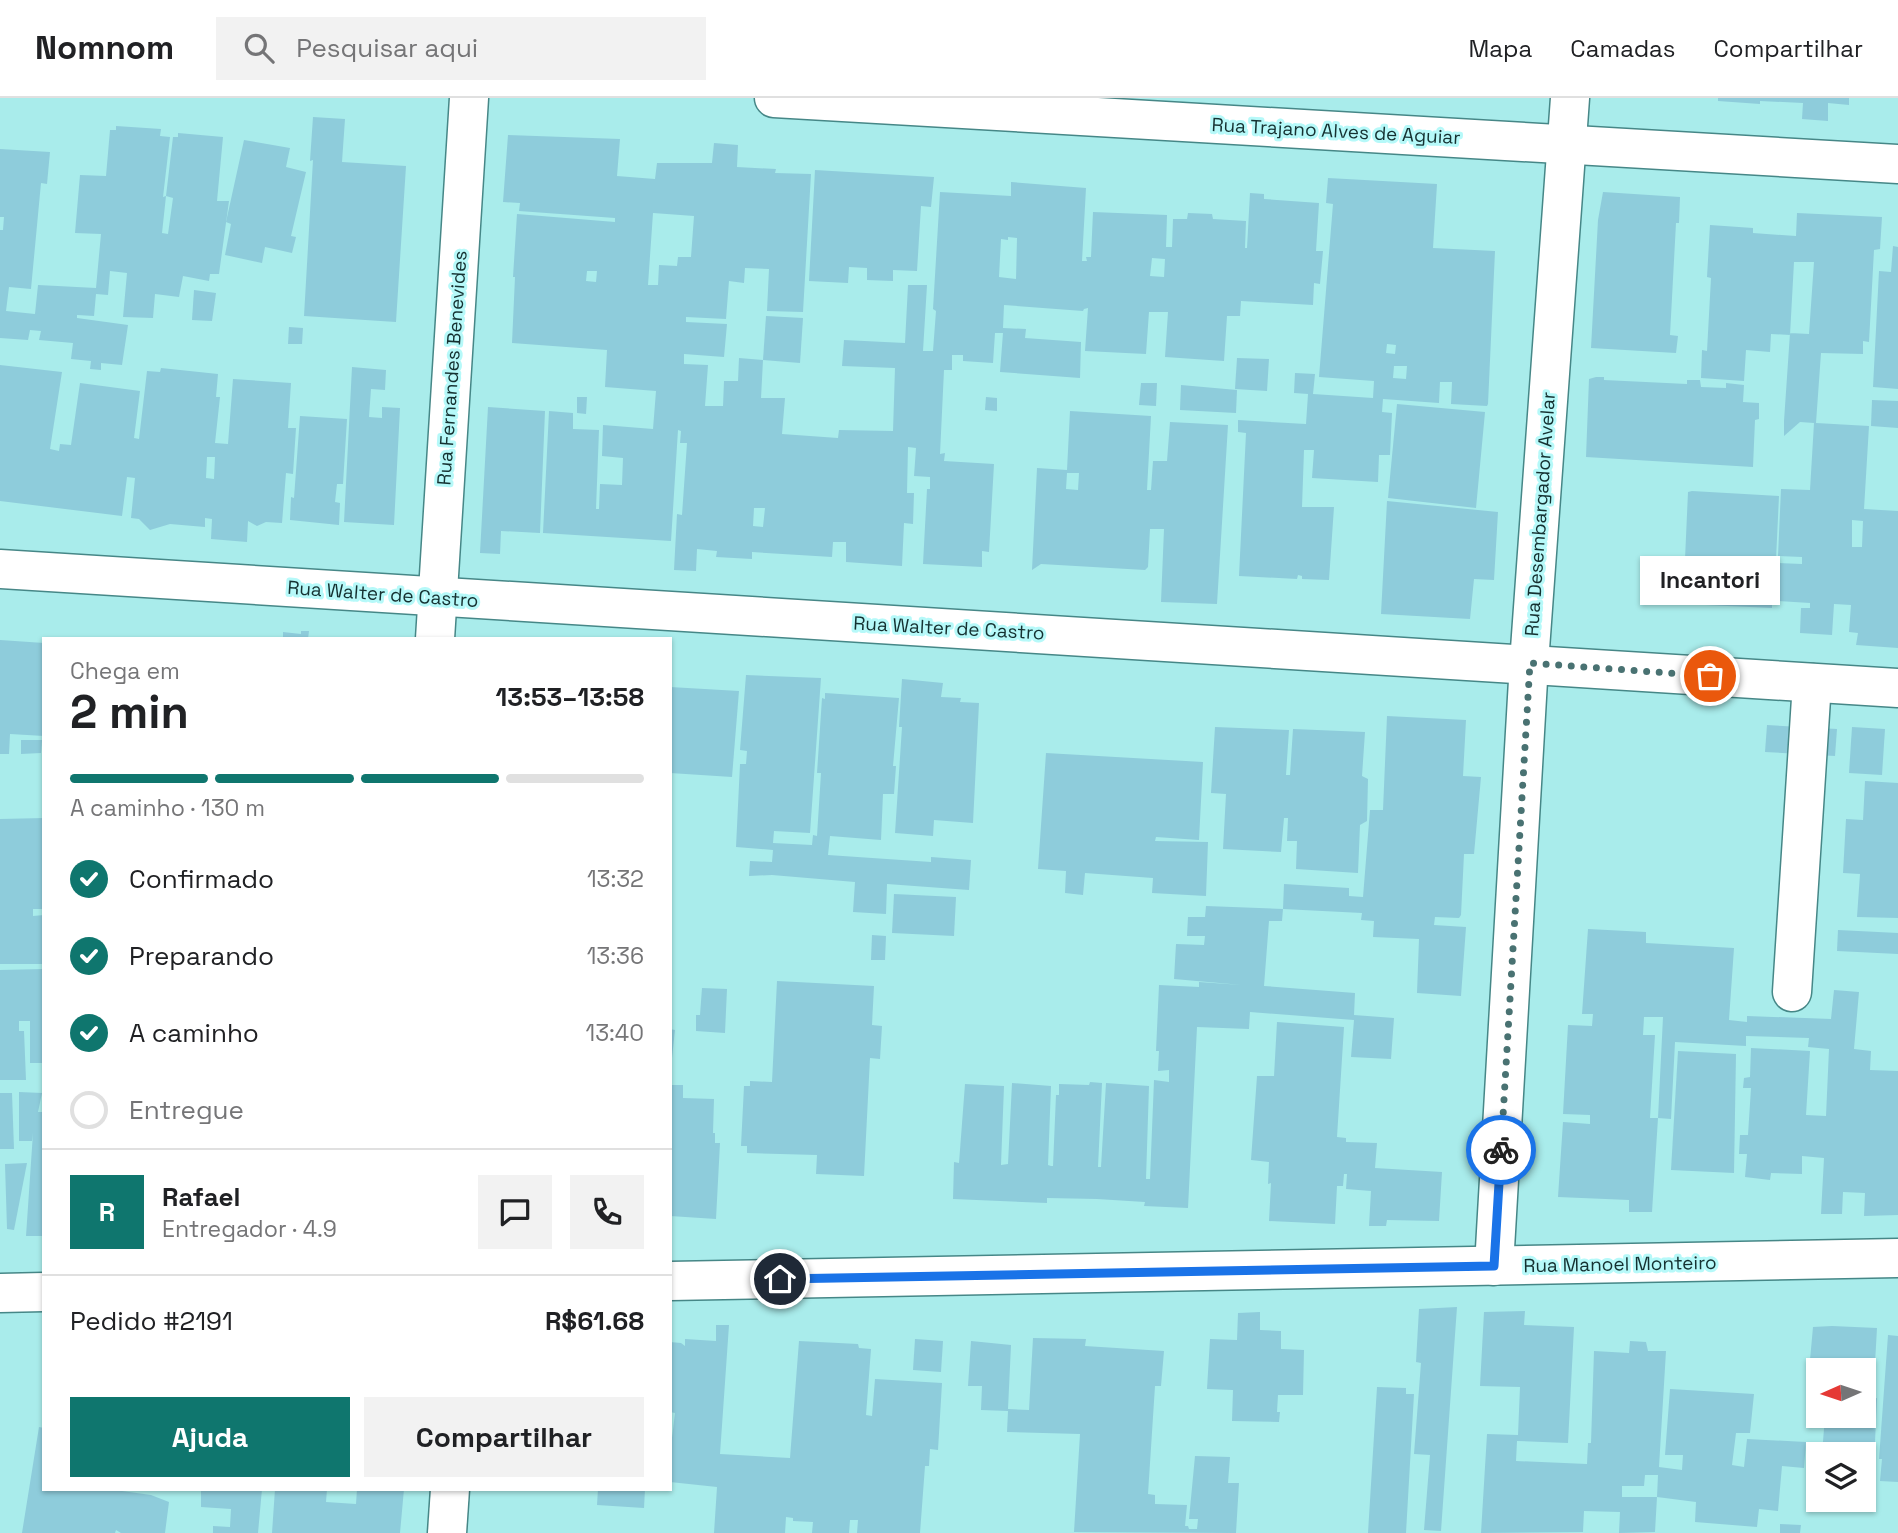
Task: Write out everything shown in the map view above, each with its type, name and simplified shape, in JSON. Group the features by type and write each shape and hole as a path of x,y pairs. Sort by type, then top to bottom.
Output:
{"street":[{"name":"Rua Fernandes Benevides","path":"435,637 469,98"},
{"name":"Rua Trajano Alves de Aguiar","path":"774,98 1898,164"},
{"name":"Rua Desembargador Avelar","path":"1494,1266 1530,663 1570,98"},
{"name":"Rua Walter de Castro","path":"0,569 1898,688"},
{"path":"1792,992 1812,683"},
{"name":"Rua Manoel Monteiro","path":"672,1281 1898,1258"},
{"path":"0,1293 42,1292"},
{"path":"447,1533 450,1491"}],"building":[{"path":"1718,98 1849,98 1849,105 1828,103 1828,121 1802,119 1803,103 1760,101 1760,104 1718,101"},
{"path":"313,117 345,119 342,162 406,166 396,322 304,316"},
{"path":"116,126 161,129 160,136 170,137 163,197 166,196 173,137 178,137 178,133 223,137 217,201 229,201 219,274 210,274 209,281 183,276 179,297 155,294 153,318 123,317 127,273 110,271 108,295 96,294 94,316 77,315 77,318 128,325 122,365 101,363 101,370 90,369 91,361 71,359 73,343 39,340 41,331 30,330 28,340 0,338 0,230 3,230 4,217 0,217 0,149 50,152 47,184 41,183 31,289 9,287 6,311 35,314 38,285 96,288 101,234 75,233 80,175 106,176 110,130 116,130","holes":["166,196 173,198 168,234 162,233"]},
{"path":"508,135 620,139 617,176 655,179 657,163 712,163 714,143 738,145 737,167 776,169 775,173 811,174 803,312 767,311 769,269 745,268 744,283 729,281 726,319 686,317 686,322 727,324 724,357 684,354 684,364 708,365 705,406 723,406 724,381 738,381 739,358 763,360 761,398 785,398 782,434 838,438 839,430 893,431 895,368 842,366 844,340 905,343 908,285 927,285 923,351 933,351 940,192 1011,196 1011,182 1086,188 1082,261 1091,257 1093,212 1167,215 1166,247 1172,247 1173,219 1187,219 1188,213 1212,214 1213,219 1246,221 1247,248 1250,193 1264,194 1264,199 1319,203 1316,251 1323,251 1320,284 1314,283 1313,305 1241,301 1240,316 1227,316 1224,361 1165,357 1168,312 1149,312 1146,354 1085,351 1088,308 1083,311 1004,305 1003,328 1026,329 1025,338 1081,342 1080,378 1000,372 1003,333 995,333 993,363 963,361 963,355 952,355 952,370 944,370 940,454 945,453 944,461 994,464 989,552 982,551 982,567 923,564 930,477 914,476 916,448 908,447 907,493 914,493 913,524 904,523 902,566 846,562 846,542 833,542 832,557 752,552 752,559 716,557 717,551 697,549 696,571 674,570 677,514 682,515 687,443 680,443 681,431 678,430 671,541 543,533 549,411 573,413 573,429 599,430 596,509 599,509 600,484 622,485 623,458 602,456 603,425 653,429 656,391 605,387 607,350 512,343 517,214 615,222 615,218 519,211 520,203 503,202","holes":["653,213 694,216 691,257 678,257 677,266 659,265 658,285 648,285","1008,237 1017,238 1016,279 999,277 1001,239 1008,240","1152,258 1165,259 1164,277 1150,276","587,271 597,271 596,282 586,281","754,508 765,508 763,527 753,526"]},
{"path":"244,140 290,148 286,167 306,172 291,236 296,237 292,253 265,247 262,263 225,255 231,224 226,222"},
{"path":"815,170 934,177 931,207 921,206 917,271 893,270 893,281 867,280 867,268 849,267 848,283 809,281"},
{"path":"1328,178 1437,184 1433,248 1495,251 1488,404 1451,404 1452,382 1440,382 1439,403 1383,399 1382,412 1392,413 1390,455 1379,455 1378,482 1312,478 1314,450 1304,450 1302,507 1334,507 1329,580 1302,579 1302,576 1298,575 1297,579 1239,576 1246,433 1238,432 1238,420 1306,424 1308,394 1294,393 1295,373 1315,374 1313,394 1373,398 1374,381 1319,377 1333,204 1326,203","holes":["1387,344 1396,345 1395,354 1386,353","1394,366 1407,366 1406,379 1393,378"]},
{"path":"1603,192 1680,197 1679,223 1676,223 1670,335 1678,336 1676,353 1591,348 1598,220"},
{"path":"1797,213 1882,217 1880,249 1874,250 1869,342 1863,341 1863,354 1821,353 1816,423 1869,426 1864,509 1898,511 1898,648 1856,645 1858,633 1849,632 1851,605 1834,604 1832,635 1800,633 1801,608 1810,608 1810,603 1776,601 1777,563 1802,564 1802,557 1778,556 1781,489 1810,490 1814,423 1800,422 1784,436 1790,335 1771,334 1770,352 1746,350 1744,381 1701,378 1702,350 1707,351 1711,278 1707,277 1710,225 1753,228 1753,233 1796,236","holes":["1794,262 1814,262 1809,334 1790,333","1852,520 1863,521 1862,547 1852,547"]},
{"path":"1893,246 1898,247 1898,389 1873,387 1879,271 1891,272"},
{"path":"194,290 216,293 212,321 192,320"},
{"path":"766,316 803,318 800,363 763,360"},
{"path":"289,327 303,328 302,344 288,344"},
{"path":"1237,358 1269,359 1267,391 1235,389"},
{"path":"0,365 62,372 50,449 59,451 60,444 71,445 80,383 140,391 134,438 139,439 147,371 160,372 161,368 218,374 216,397 220,397 215,443 228,444 233,379 291,383 288,428 296,428 293,474 286,473 282,523 266,522 257,526 248,521 247,542 211,539 212,519 205,518 205,527 170,524 150,530 139,519 131,518 135,478 127,477 122,516 0,501","holes":["207,457 215,457 214,479 206,478"]},
{"path":"352,367 386,370 385,390 371,389 369,417 382,418 382,407 400,408 394,525 344,522"},
{"path":"1604,377 1604,380 1687,384 1687,380 1700,380 1701,387 1726,388 1726,383 1744,385 1743,402 1759,403 1759,419 1755,420 1753,467 1586,457 1589,379"},
{"path":"1141,383 1157,383 1156,406 1139,405"},
{"path":"1181,385 1237,390 1236,413 1180,410"},
{"path":"577,397 587,397 586,414 577,413"},
{"path":"986,397 997,398 997,411 985,410"},
{"path":"1872,400 1898,401 1898,428 1871,426"},
{"path":"1397,404 1485,412 1476,508 1388,498"},
{"path":"488,407 545,411 540,533 501,531 500,554 480,553"},
{"path":"1070,411 1151,416 1147,490 1151,490 1153,461 1167,461 1170,422 1228,425 1217,604 1161,602 1164,529 1150,529 1148,567 1145,570 1041,564 1032,570 1037,468 1067,470","holes":["1067,473 1079,473 1078,490 1066,489"]},
{"path":"300,416 347,419 343,484 337,484 335,502 340,503 339,525 290,520"},
{"path":"1688,492 1779,496 1772,608 1683,604"},
{"path":"1387,501 1498,512 1494,580 1474,579 1470,619 1381,614"},
{"path":"301,631 309,631 308,637 283,637 283,632 301,634"},
{"path":"0,640 42,643 42,736 10,734 9,754 0,754"},
{"path":"746,675 821,678 810,833 774,831 773,843 812,845 813,835 817,836 821,773 817,773 822,698 825,699 825,693 899,698 893,766 896,766 894,794 883,794 881,840 830,836 828,855 931,862 931,857 971,860 969,890 887,884 886,914 853,912 855,882 772,875 749,876 750,861 772,862 773,850 736,847 740,764 746,764 747,751 740,750"},
{"path":"902,679 943,683 941,697 961,698 960,702 979,703 973,823 934,820 933,836 895,833 902,727 899,727"},
{"path":"672,687 739,691 732,777 672,773"},
{"path":"1387,716 1466,720 1463,776 1481,777 1474,854 1464,854 1461,915 1459,918 1435,917 1434,925 1466,927 1461,996 1417,993 1419,939 1373,937 1374,921 1361,920 1362,913 1283,909 1284,884 1349,888 1349,896 1363,897 1370,810 1383,810"},
{"path":"1767,725 1837,729 1835,756 1765,752"},
{"path":"1215,727 1289,730 1286,775 1290,775 1293,729 1365,732 1362,776 1368,779 1367,821 1360,825 1358,873 1296,869 1297,841 1287,841 1288,818 1284,818 1281,852 1223,849 1226,794 1211,793"},
{"path":"1852,727 1885,729 1882,775 1849,773"},
{"path":"21,740 42,740 41,753 21,754"},
{"path":"1046,753 1203,762 1199,840 1156,837 1155,841 1208,842 1206,896 1152,893 1153,878 1085,873 1083,895 1065,893 1066,871 1038,869"},
{"path":"1865,781 1898,783 1898,918 1857,917 1860,874 1843,873 1846,819 1863,820"},
{"path":"42,818 42,909 33,909 33,916 42,915 42,964 0,964 0,819"},
{"path":"894,894 956,897 954,936 892,933"},
{"path":"1206,906 1283,909 1282,921 1269,921 1264,986 1355,993 1354,1015 1394,1018 1391,1059 1351,1057 1354,1020 1250,1012 1249,1029 1197,1027 1188,1208 1144,1206 1145,1202 1097,1199 1047,1198 1047,1203 953,1199 954,1162 959,1163 965,1084 1004,1086 1001,1165 1008,1164 1012,1083 1051,1086 1048,1165 1053,1166 1056,1095 1059,1095 1059,1084 1102,1083 1098,1167 1101,1167 1106,1083 1149,1086 1146,1179 1150,1179 1154,1080 1169,1082 1169,1070 1158,1071 1159,1051 1156,1051 1159,985 1199,987 1199,982 1242,985 1174,979 1176,944 1204,945 1205,936 1187,936 1188,917 1205,917"},
{"path":"1588,929 1646,932 1646,943 1734,948 1729,1020 1747,1022 1747,1016 1831,1019 1834,990 1859,992 1854,1049 1871,1051 1870,1070 1898,1071 1898,1215 1864,1216 1865,1193 1843,1192 1842,1214 1821,1214 1824,1158 1802,1156 1802,1174 1771,1173 1770,1180 1745,1177 1747,1154 1739,1154 1740,1135 1748,1135 1751,1088 1743,1088 1744,1078 1750,1077 1751,1048 1810,1051 1806,1115 1826,1116 1829,1049 1808,1047 1809,1038 1746,1036 1746,1046 1675,1042 1671,1119 1658,1118 1652,1212 1629,1212 1629,1200 1558,1197 1563,1122 1590,1124 1590,1115 1563,1114 1568,1025 1592,1026 1593,1014 1582,1014","holes":["1644,1017 1663,1017 1658,1118 1650,1118 1655,1035 1643,1035"]},
{"path":"1838,930 1898,933 1898,954 1837,951"},
{"path":"872,935 886,936 885,960 871,960"},
{"path":"42,969 42,1063 30,1063 30,1021 19,1021 19,1031 24,1031 26,1080 0,1080 0,970"},
{"path":"777,981 874,986 872,1025 882,1026 880,1059 870,1058 864,1176 816,1174 817,1155 747,1153 747,1146 741,1146 744,1086 750,1086 750,1081 772,1082"},
{"path":"702,988 727,989 725,1033 696,1031 696,1015 700,1015"},
{"path":"1277,1022 1344,1027 1337,1137 1346,1138 1346,1142 1377,1143 1375,1168 1442,1172 1439,1221 1387,1220 1386,1226 1369,1226 1371,1191 1346,1189 1347,1174 1344,1174 1343,1186 1337,1186 1335,1224 1269,1221 1269,1162 1251,1160 1257,1076 1274,1076"},
{"path":"672,1029 675,1030 672,1058"},
{"path":"1678,1051 1736,1054 1734,1173 1671,1170"},
{"path":"672,1085 683,1085 683,1098 714,1099 713,1133 715,1143 720,1143 716,1219 672,1216"},
{"path":"19,1092 42,1093 38,1112 42,1112 42,1236 26,1236 33,1133 32,1141 19,1141"},
{"path":"0,1093 12,1093 14,1149 0,1149"},
{"path":"27,1163 14,1230 7,1229 5,1164"},
{"path":"1457,1307 1441,1531 1424,1530 1430,1455 1414,1454 1421,1363 1416,1362 1419,1309"},
{"path":"1525,1311 1524,1325 1574,1327 1568,1443 1517,1441 1516,1461 1587,1464 1588,1443 1591,1443 1594,1351 1629,1353 1630,1341 1646,1342 1648,1351 1666,1351 1659,1467 1682,1470 1683,1455 1665,1455 1670,1389 1754,1394 1750,1433 1736,1433 1732,1465 1744,1467 1747,1439 1806,1442 1804,1468 1782,1466 1778,1511 1759,1509 1757,1527 1695,1522 1696,1502 1657,1497 1655,1532 1619,1533 1620,1512 1584,1511 1583,1532 1481,1533 1487,1434 1518,1435 1520,1387 1480,1386 1484,1312","holes":["1645,1475 1658,1475 1657,1497 1622,1497 1622,1486 1644,1486"]},
{"path":"1260,1312 1260,1330 1281,1331 1281,1349 1304,1350 1303,1395 1278,1395 1279,1422 1232,1421 1233,1390 1207,1389 1210,1339 1237,1340 1238,1313"},
{"path":"716,1325 729,1325 720,1454 790,1458 799,1341 858,1344 859,1348 871,1349 866,1415 872,1416 875,1379 942,1383 938,1450 930,1449 929,1466 925,1466 920,1533 857,1533 858,1520 850,1520 849,1533 812,1533 813,1522 793,1521 793,1518 786,1517 785,1533 714,1533 717,1487 672,1482 675,1413 672,1412 672,1342 685,1346 685,1339 716,1341"},
{"path":"1813,1327 1877,1328 1875,1358 1810,1358"},
{"path":"1888,1335 1898,1336 1898,1482 1880,1481 1882,1459 1879,1459"},
{"path":"1033,1338 1086,1339 1085,1346 1164,1351 1161,1386 1155,1386 1148,1494 1155,1495 1155,1504 1187,1505 1185,1526 1197,1529 1198,1519 1189,1519 1195,1456 1230,1457 1228,1483 1239,1483 1236,1533 1074,1532 1080,1434 1007,1432 1008,1411 981,1410 982,1386 968,1386 971,1341 1011,1345 1008,1409 1029,1410"},
{"path":"915,1339 943,1341 941,1372 913,1370"},
{"path":"1377,1387 1406,1388 1406,1394 1414,1394 1406,1533 1368,1533"},
{"path":"39,1427 42,1428 42,1491 122,1491 151,1495 169,1502 165,1533 121,1533 116,1530 115,1533 22,1533"},
{"path":"1824,1428 1876,1428 1875,1442 1823,1442"},
{"path":"201,1491 262,1491 258,1533 213,1533 213,1526 230,1527 231,1509 201,1507"},
{"path":"275,1491 327,1491 326,1502 356,1504 357,1491 404,1491 400,1533 272,1533"},
{"path":"598,1491 645,1491 644,1508 597,1505"},
{"path":"1780,1524 1801,1525 1800,1533 1780,1533"}],"way so far":[{"path":"1501,1150 1530,663 1710,676"}],"place":[{"name":"Incantori","path":"1710,676"}],"route":[{"path":"780,1279 1494,1266 1501,1150"}]}
